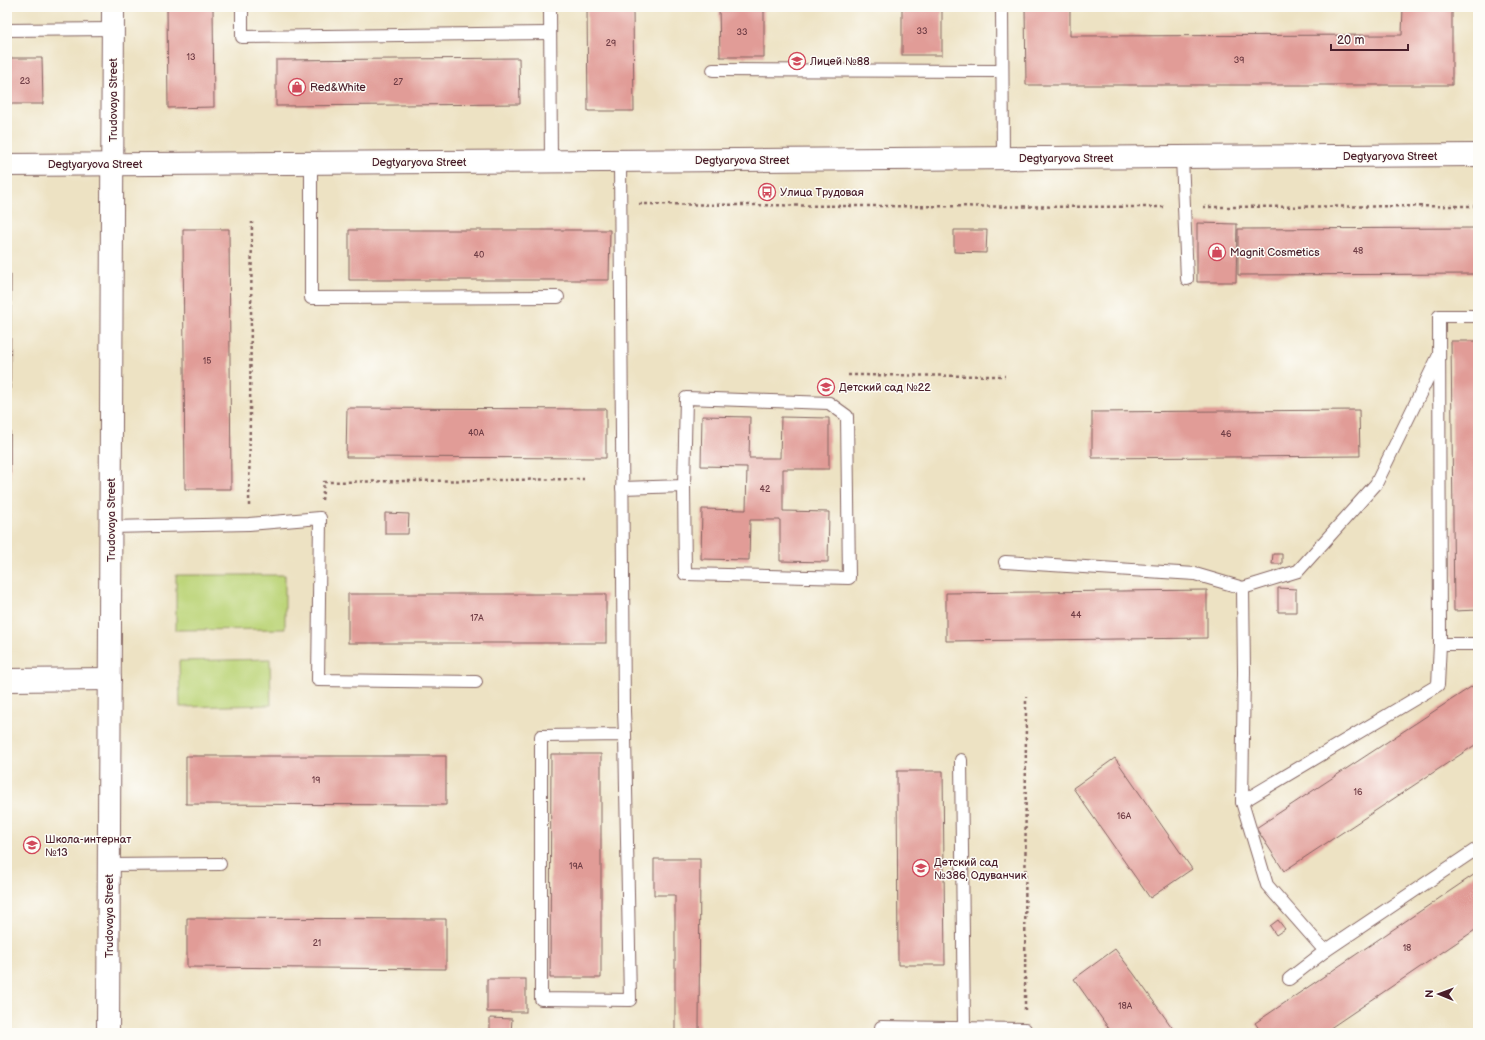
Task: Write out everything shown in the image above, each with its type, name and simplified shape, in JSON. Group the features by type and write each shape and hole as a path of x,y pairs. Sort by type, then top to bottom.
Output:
{"street":[{"name":"Trudovaya Street","path":"108,1033 113,7"},
{"name":"Degtyaryova Street","path":"7,165 1478,155"},
{"path":"7,680 110,679"}],"lane":[{"path":"242,7 242,37 550,33"},
{"path":"550,7 551,161"},
{"path":"1002,7 1003,158"},
{"path":"7,30 113,29"},
{"path":"713,70 1002,71"},
{"path":"1182,157 1186,279"},
{"path":"620,161 622,488 630,1000 541,999 541,736 625,735"},
{"path":"311,163 311,298 558,297"},
{"path":"1242,802 1438,685 1440,644 1438,316 1478,316"},
{"path":"1005,562 1195,574 1243,588 1298,572 1376,484 1439,355"},
{"path":"686,398 829,403 846,416 849,578 685,574 684,486 686,398"},
{"path":"622,488 684,486"},
{"path":"111,527 249,524 320,518 318,680 476,682"},
{"path":"1243,588 1244,672 1242,802 1267,885 1325,951"},
{"path":"1440,644 1478,644"},
{"path":"961,760 964,1028"},
{"path":"1289,979 1325,951 1478,848"},
{"path":"109,865 220,864"},
{"path":"881,1028 964,1028 1025,1031"}],"path":[{"path":"620,204 1184,207 1478,206"},
{"path":"249,524 252,222"},
{"path":"848,375 1005,376"},
{"path":"320,518 324,482 584,479"},
{"path":"1025,1031 1026,697"}],"green space":[{"path":"176,575 285,575 285,629 176,630"},
{"path":"270,659 271,705 180,707 179,661"}],"building":[{"path":"167,7 213,7 214,107 168,108"},
{"path":"587,7 633,7 634,111 588,111"},
{"path":"719,7 764,7 764,57 720,57"},
{"path":"902,7 942,7 942,55 902,55"},
{"path":"1025,7 1070,7 1070,36 1402,35 1403,7 1452,7 1452,85 1026,85"},
{"path":"7,58 42,58 43,104 7,104"},
{"path":"519,58 520,104 276,106 276,60"},
{"path":"1197,223 1237,224 1236,282 1197,282"},
{"path":"1478,228 1478,274 1238,275 1238,229"},
{"path":"183,229 229,229 231,489 185,489"},
{"path":"349,230 610,230 609,280 349,280"},
{"path":"954,230 987,230 986,253 954,252"},
{"path":"7,274 11,274 10,518 7,518"},
{"path":"1451,341 1478,341 1478,610 1454,611"},
{"path":"347,408 606,409 606,458 346,457"},
{"path":"1359,410 1360,456 1092,458 1092,412"},
{"path":"702,416 750,417 749,458 780,458 781,417 829,418 829,469 783,469 783,511 829,512 828,562 780,561 780,520 750,520 749,560 701,559 702,509 746,510 747,467 701,466"},
{"path":"385,513 409,514 408,534 385,534"},
{"path":"1273,554 1282,554 1282,564 1272,564"},
{"path":"1278,588 1296,589 1296,612 1278,612"},
{"path":"1207,590 1207,638 946,641 946,593"},
{"path":"348,594 606,594 606,643 348,643"},
{"path":"1477,683 1478,743 1284,871 1256,828"},
{"path":"551,754 601,754 601,978 550,978"},
{"path":"186,756 446,756 446,805 186,804"},
{"path":"1115,758 1192,869 1150,898 1073,788"},
{"name":"Детский сад №386, Одуванчик","path":"897,771 943,771 945,965 898,965"},
{"path":"654,859 700,859 699,1033 675,1033 675,895 654,895"},
{"path":"1478,872 1478,928 1323,1033 1262,1033 1255,1023"},
{"path":"187,918 446,919 446,969 187,967"},
{"path":"1278,920 1285,929 1276,935 1270,926"},
{"path":"1115,949 1176,1033 1112,1033 1074,979"},
{"path":"487,979 526,979 526,1012 487,1012"},
{"path":"490,1018 512,1019 511,1033 490,1033"}],"place":[{"name":"Лицей №88","path":"797,61"},
{"name":"Red&White","path":"297,87"},
{"name":"Улица Трудовая","path":"767,192"},
{"name":"Magnit Cosmetics","path":"1217,252"},
{"name":"Детский сад №22","path":"826,387"},
{"name":"Школа-интернат №13","path":"32,845"},
{"name":"Детский сад №386, Одуванчик","path":"921,868"}]}
